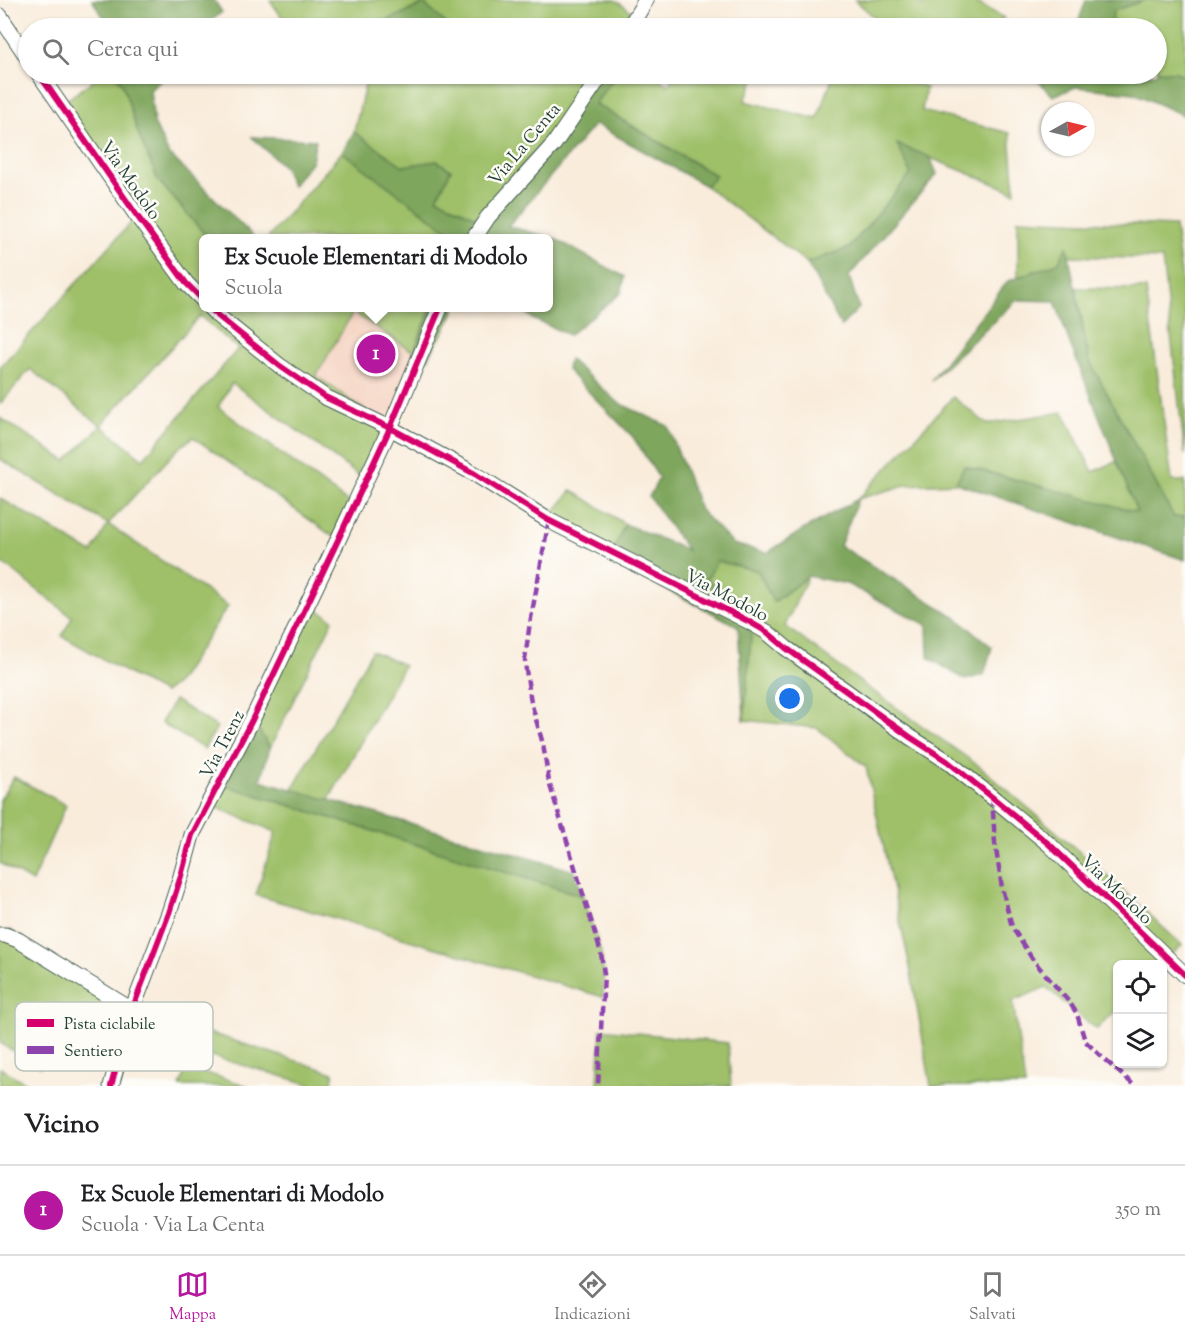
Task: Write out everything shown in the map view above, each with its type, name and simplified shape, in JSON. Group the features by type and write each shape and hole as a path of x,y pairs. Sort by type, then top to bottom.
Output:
{"street":[{"path":"635,18 646,0"},
{"path":"0,16 18,43"},
{"name":"Via Modolo","path":"46,84 135,213 186,283 199,296"},
{"name":"Via La Centa","path":"477,234 488,217 554,144 595,84"},
{"name":"Via Modolo","path":"214,312 280,366 324,397 390,428 475,474 548,520 766,632 946,761 1050,845 1185,975"},
{"path":"390,428 438,312"},
{"name":"Via Trenz","path":"135,1002 169,913 192,835 252,720 390,428"},
{"path":"0,935 12,937 29,946 119,1002"},
{"name":"Via Trenz","path":"111,1086 115,1071"}],"shaded area":[{"path":"353,312 414,352 390,428 316,376"}],"green space":[{"path":"92,0 214,0 222,12 214,18 104,18"},
{"path":"270,0 615,0 631,11 626,18 439,18 424,4 393,18 284,18"},
{"path":"855,0 914,0 923,6 928,0 972,0 1004,18 875,18"},
{"path":"1086,0 1145,0 1113,11 1113,18 1080,18"},
{"path":"1145,0 1185,0 1185,76 1167,72 1167,18 1112,18 1112,11"},
{"path":"424,4 440,18 393,18"},
{"path":"1167,72 1176,72 1185,76 1185,116 1134,93 1076,87 1053,96 1042,84 1167,84"},
{"path":"88,84 123,85 138,133 158,180 205,234 199,234 199,312 353,312 316,376 390,428 365,480 232,383 218,407 353,506 338,540 193,437 177,450 108,524 0,459 0,418 66,461 101,426 30,369 0,404 0,367 137,216 60,105","holes":["200,316 238,349 143,459 101,425"]},
{"path":"157,84 150,90 154,123 168,153 251,234 205,234 158,180 138,133 123,85"},
{"path":"365,84 585,84 563,118 477,218 437,198 451,170 437,161 403,166 354,132"},
{"path":"585,84 609,84 595,104 716,176 706,186 595,124 508,226 537,234 453,234 342,152 354,132 403,166 437,161 451,170 437,198 477,218 563,118"},
{"path":"609,84 752,84 745,101 817,119 830,84 917,84 926,88 922,111 1010,133 1015,192 898,145 911,174 849,248 807,263 706,186 715,175 595,104"},
{"path":"252,137 316,140 312,161 292,186 284,167"},
{"path":"897,144 930,157 937,174 849,276 859,308 841,326 807,263 849,248 911,174"},
{"path":"342,152 453,234 271,234"},
{"path":"1018,219 1175,226 1185,305 1185,455 1162,259 1069,256 1067,247 1059,263 1018,277"},
{"path":"553,238 625,277 621,293 569,335 533,319 525,312 553,312"},
{"path":"1067,246 1089,360 1174,517 1185,517 1185,560 956,483 964,466 1137,512 1055,301 1017,300 931,380 1008,281 1058,263"},
{"path":"1076,288 1146,289 1172,481 1185,481 1185,517 1174,517 1089,360"},
{"path":"353,312 429,312 414,352"},
{"path":"429,312 454,312 428,359 414,352"},
{"path":"569,359 619,403 668,426 700,510 733,544 767,553 858,499 840,546 954,616 992,647 984,675 965,680 928,657 927,625 847,584 808,576 773,602 758,571 717,561 707,579 752,624 744,720 738,626 609,561 625,524 687,550 649,497 659,478 633,437 567,370"},
{"path":"953,397 987,424 1063,412 1093,472 1117,461 1138,513 965,466 956,483 906,485 858,499"},
{"path":"572,490 625,524 609,561 548,525 548,520"},
{"path":"0,498 92,553 108,524 228,606 178,682 164,693 62,636 72,617 0,561"},
{"path":"717,561 758,571 774,602 808,576 785,626 979,766 1103,872 1182,945 1166,960 1113,960 1113,1013 1097,1029 1046,987 1013,1001 1025,1086 931,1086 909,962 866,767 817,728 744,720 752,624 707,579"},
{"path":"308,602 333,620 270,748 252,720"},
{"path":"372,651 404,665 328,801 292,790"},
{"path":"174,700 217,727 204,749 161,723"},
{"path":"252,720 270,748 260,780 575,871 583,896 218,783"},
{"path":"14,777 66,805 32,882 0,863 0,800"},
{"path":"218,783 583,896 601,953 604,974 603,997 256,895 276,832 208,804"},
{"path":"10,930 120,1002 15,1002 15,1052 0,1043 0,940"},
{"path":"601,1029 728,1043 731,1086 598,1086"},
{"path":"213,1034 334,1073 331,1086 316,1086 213,1057"},
{"path":"0,1068 31,1086 0,1086"},
{"path":"186,1071 200,1071 248,1086 180,1086"}],"marked path":[{"path":"548,520 525,660 531,702 543,744 549,782 601,953 604,974 598,1086"},
{"path":"992,797 995,843 1002,888 1012,927 1033,960 1070,1003 1077,1014 1085,1041 1135,1086"}],"cycle path":[{"path":"46,84 135,213 186,283 199,296"},
{"path":"214,312 280,366 325,397 390,428 475,474 548,520 767,632 910,737 947,761 992,797 1050,845 1185,975"},
{"path":"135,1002 169,913 192,835 252,720 338,540 390,428 438,312"},
{"path":"111,1086 115,1071"}],"place":[{"name":"Ex Scuole Elementari di Modolo","path":"376,354"}]}
